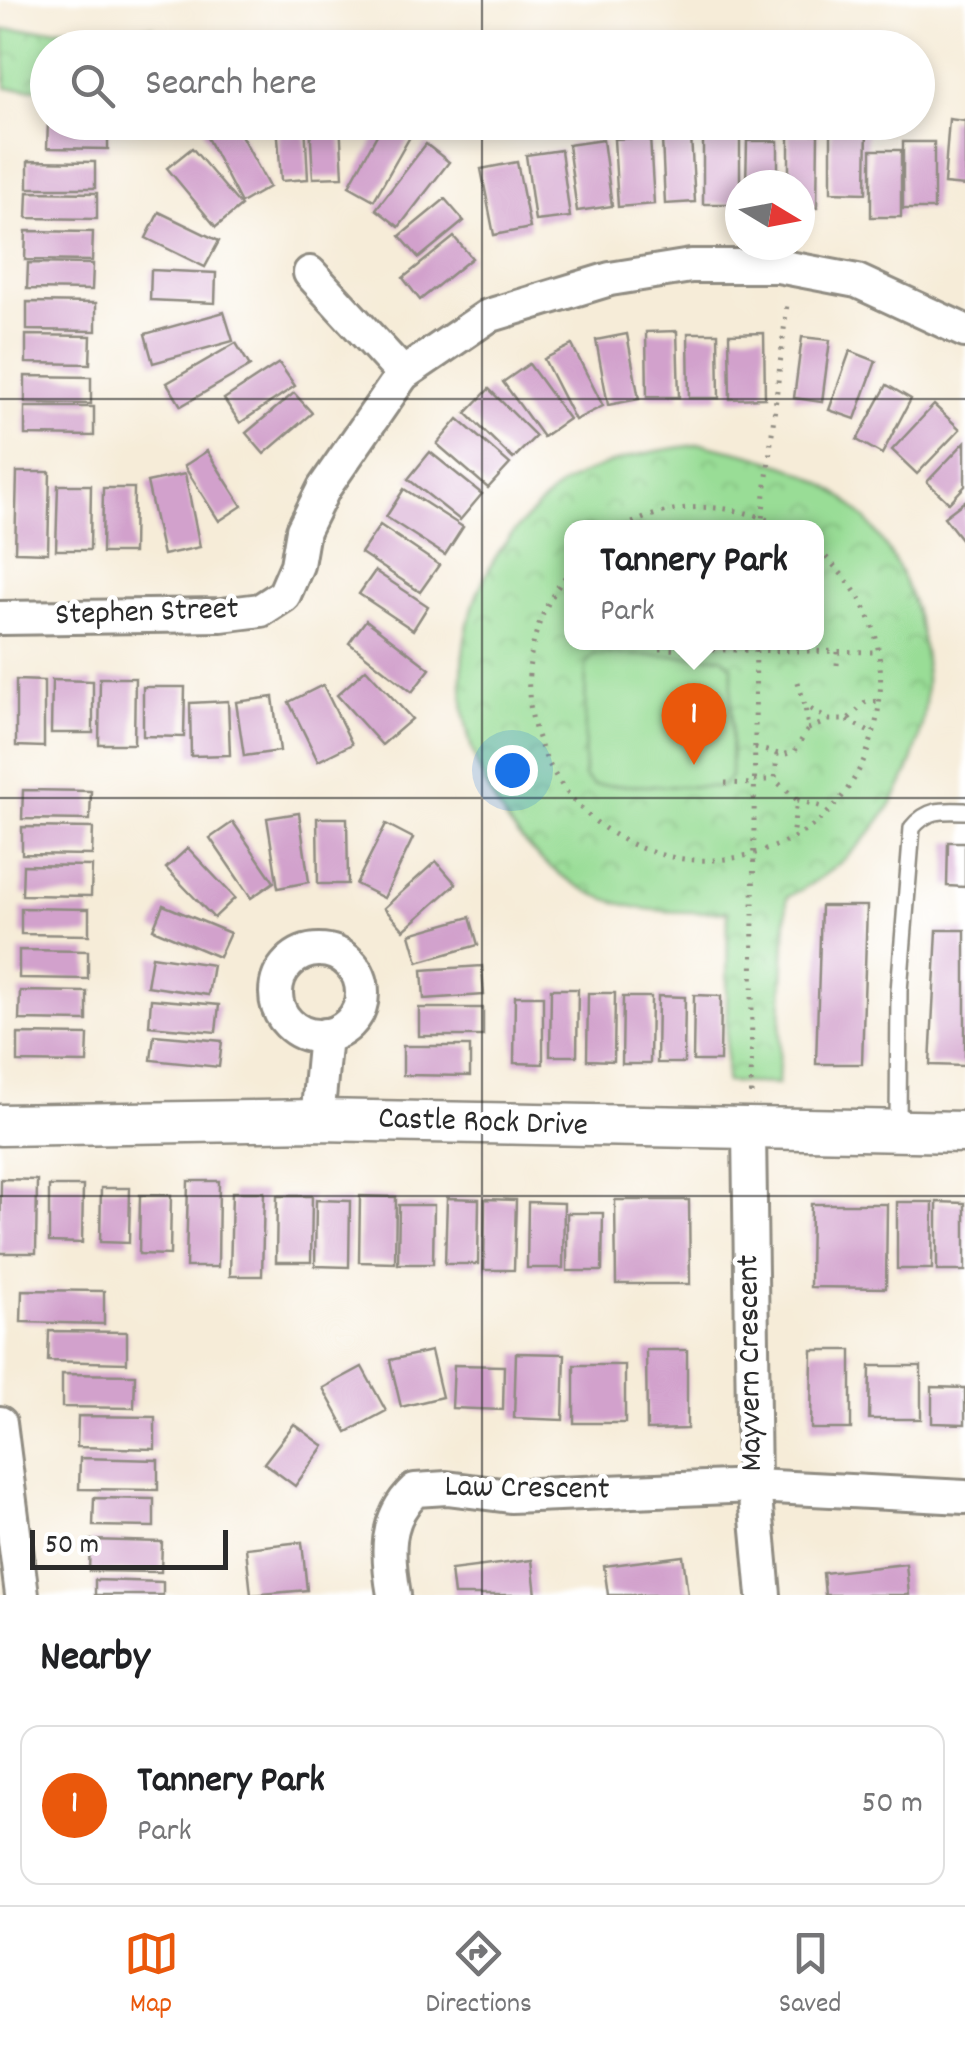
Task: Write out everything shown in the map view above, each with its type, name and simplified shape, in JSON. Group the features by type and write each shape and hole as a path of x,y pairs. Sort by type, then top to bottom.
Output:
{"street":[{"name":"Stephen Street","path":"0,618 221,616 261,610 284,594 296,566 303,530 324,488 403,374 488,316 610,279 691,266 778,266 857,281 963,325"},
{"path":"310,272 403,374"},
{"path":"317,1120 325,1035"},
{"name":"Castle Rock Drive","path":"0,1124 750,1115 898,1131 965,1132"},
{"name":"Mayvern Crescent","path":"750,1115 754,1486 764,1595"},
{"path":"0,1426 22,1595"},
{"path":"754,1486 965,1497"},
{"name":"Law Crescent","path":"394,1595 391,1526 394,1514 414,1490 447,1488 510,1496 754,1486"}],"lane":[{"path":"898,1131 899,991 912,828 921,816 937,810 965,811"}],"path":[{"path":"762,520 786,304"},
{"path":"637,520 701,505 771,520"},
{"path":"564,578 556,587 532,642 528,700 543,758 576,808 624,842 680,860 740,858 792,838 840,799 870,748 880,701 875,632 850,580 824,554"},
{"path":"708,650 878,652"},
{"path":"750,1115 756,651"},
{"path":"837,665 838,652"},
{"path":"755,748 777,754 795,751 808,728 798,682"},
{"path":"847,720 866,702 880,701"},
{"path":"805,706 829,720"},
{"path":"808,728 829,720 847,720 873,734"},
{"path":"774,780 777,754"},
{"path":"725,784 774,780 796,800 828,809"},
{"path":"792,838 796,800"}],"green space":[{"path":"152,27 30,30 30,89 6,88 4,30"},
{"path":"702,444 772,461 821,483 847,501 874,530 902,576 919,623 926,670 924,716 912,760 893,801 865,839 830,871 787,897 778,1084 726,1082 728,911 688,912 629,906 573,883 531,849 498,807 476,760 464,709 463,656 473,605 496,557 559,487 631,457"},
{"path":"594,654 722,657 732,666 731,777 721,787 593,785 584,777 586,664"}],"building":[{"path":"949,119 965,121 965,186 944,184"},
{"path":"47,140 108,140 108,149 47,148"},
{"path":"208,140 244,140 269,187 241,203"},
{"path":"278,140 306,140 308,179 281,181"},
{"path":"311,140 341,140 343,177 313,178"},
{"path":"374,140 408,140 374,200 349,186"},
{"path":"603,140 612,206 577,211 568,145"},
{"path":"614,140 650,140 654,204 618,207"},
{"path":"662,140 691,140 695,202 665,204"},
{"path":"703,140 740,140 740,170 725,170 725,204 703,204"},
{"path":"789,140 818,140 817,208 815,170 789,170"},
{"path":"831,140 867,140 866,193 831,192"},
{"path":"747,141 778,141 778,170 746,170"},
{"path":"903,142 934,142 934,209 903,209"},
{"path":"426,144 449,162 399,227 376,209"},
{"path":"192,148 241,206 216,227 167,168"},
{"path":"561,150 570,217 535,221 526,155"},
{"path":"871,150 901,150 901,217 871,217"},
{"path":"28,161 95,162 95,188 28,188"},
{"path":"517,162 530,228 494,235 481,169"},
{"path":"28,192 97,193 97,219 27,218"},
{"path":"445,199 464,221 419,258 400,236"},
{"path":"159,212 219,241 205,267 146,238"},
{"path":"26,231 93,232 92,261 25,260"},
{"path":"454,237 472,258 420,300 403,278"},
{"path":"28,263 93,264 92,290 27,289"},
{"path":"151,270 216,273 215,303 150,300"},
{"path":"27,302 96,303 96,331 27,330"},
{"path":"224,312 233,341 153,363 145,334"},
{"path":"677,331 679,397 647,397 646,332"},
{"path":"688,333 718,333 719,398 689,398"},
{"path":"764,333 765,398 730,399 729,334"},
{"path":"627,334 639,399 608,405 596,340"},
{"path":"26,335 91,336 90,364 26,363"},
{"path":"802,337 830,340 822,402 794,398"},
{"path":"236,343 250,366 181,406 167,383"},
{"path":"572,345 603,406 575,420 544,359"},
{"path":"850,351 876,361 855,419 829,410"},
{"path":"279,363 295,386 240,423 224,399"},
{"path":"529,364 569,419 543,437 503,382"},
{"path":"25,376 91,377 91,404 25,403"},
{"path":"887,385 911,399 882,454 857,440"},
{"path":"489,389 536,436 513,459 466,413"},
{"path":"294,393 312,413 264,454 246,433"},
{"path":"934,405 960,429 917,474 892,450"},
{"path":"25,407 94,407 94,436 25,435"},
{"path":"458,419 510,464 488,488 437,444"},
{"path":"965,442 965,486 949,503 927,482"},
{"path":"207,451 242,506 219,521 184,466"},
{"path":"430,452 482,494 460,520 408,479"},
{"path":"17,472 50,472 48,553 15,552"},
{"path":"185,474 200,547 163,555 147,482"},
{"path":"58,485 91,485 90,550 56,550"},
{"path":"103,488 134,488 133,553 102,553"},
{"path":"404,489 463,527 445,555 386,517"},
{"path":"965,501 965,538 962,540 944,517"},
{"path":"380,525 439,565 420,592 361,553"},
{"path":"375,571 428,606 413,630 359,594"},
{"path":"366,620 430,669 412,692 349,643"},
{"path":"366,669 412,719 382,745 337,695"},
{"path":"100,678 135,678 134,744 99,744"},
{"path":"16,680 44,681 44,747 16,746"},
{"path":"52,680 93,681 93,733 51,733"},
{"path":"323,685 352,744 318,761 289,702"},
{"path":"143,687 185,687 184,737 143,736"},
{"path":"273,697 280,751 244,756 236,702"},
{"path":"228,701 230,755 191,756 190,703"},
{"path":"23,790 91,791 90,820 22,819"},
{"path":"299,813 309,882 278,888 267,818"},
{"path":"317,818 347,818 348,884 318,884"},
{"path":"233,822 274,882 251,898 210,838"},
{"path":"386,824 413,838 384,898 356,884"},
{"path":"22,827 93,828 92,855 22,854"},
{"path":"948,842 965,842 965,887 947,886"},
{"path":"188,848 235,898 214,918 166,868"},
{"path":"436,861 456,884 404,930 384,908"},
{"path":"23,865 92,866 91,896 22,895"},
{"path":"163,905 230,933 219,957 153,929"},
{"path":"821,906 867,906 862,1064 816,1064"},
{"path":"21,908 89,909 89,935 21,934"},
{"path":"470,917 478,945 418,962 410,934"},
{"path":"937,930 965,930 965,1066 930,1065"},
{"path":"19,950 88,951 88,979 19,978"},
{"path":"152,956 213,965 208,995 147,986"},
{"path":"482,966 484,995 424,999 422,970"},
{"path":"551,989 578,989 577,1056 550,1056"},
{"path":"20,991 87,992 87,1021 19,1020"},
{"path":"588,993 615,993 614,1061 587,1060"},
{"path":"694,995 721,996 720,1061 693,1061"},
{"path":"515,996 543,996 543,1064 514,1063"},
{"path":"658,996 685,997 684,1063 657,1063"},
{"path":"623,997 651,997 650,1064 622,1064"},
{"path":"151,999 219,1005 216,1032 149,1026"},
{"path":"419,1008 483,1008 483,1036 419,1036"},
{"path":"18,1034 88,1035 87,1063 18,1062"},
{"path":"154,1035 222,1041 219,1067 151,1060"},
{"path":"403,1046 470,1046 470,1076 403,1075"},
{"path":"1,1179 37,1180 36,1253 0,1253"},
{"path":"188,1181 219,1181 218,1267 186,1267"},
{"path":"49,1186 83,1186 82,1243 49,1242"},
{"path":"101,1188 130,1188 129,1243 100,1242"},
{"path":"232,1192 264,1192 262,1276 230,1276"},
{"path":"140,1195 171,1195 170,1255 139,1254"},
{"path":"277,1196 312,1196 311,1262 276,1262"},
{"path":"360,1196 396,1197 395,1263 359,1262"},
{"path":"447,1198 479,1199 478,1264 445,1264"},
{"path":"485,1199 516,1200 514,1270 484,1270"},
{"path":"316,1200 350,1201 349,1267 315,1266"},
{"path":"615,1200 689,1200 690,1284 616,1284"},
{"path":"528,1202 564,1203 563,1268 527,1268"},
{"path":"897,1202 933,1202 932,1269 897,1269"},
{"path":"937,1202 965,1203 965,1271 937,1271"},
{"path":"811,1204 887,1204 886,1288 810,1287"},
{"path":"399,1205 434,1205 433,1264 398,1264"},
{"path":"567,1213 603,1213 602,1271 567,1271"},
{"path":"22,1290 104,1291 104,1324 21,1322"},
{"path":"49,1331 127,1332 127,1363 48,1361"},
{"path":"646,1350 687,1350 687,1429 647,1430"},
{"path":"812,1350 851,1350 851,1429 811,1429"},
{"path":"431,1351 442,1397 401,1407 390,1360"},
{"path":"516,1353 565,1354 563,1420 514,1418"},
{"path":"454,1365 504,1366 503,1410 452,1408"},
{"path":"574,1365 625,1365 625,1423 574,1423"},
{"path":"870,1366 921,1366 921,1419 869,1419"},
{"path":"362,1367 386,1411 347,1432 323,1388"},
{"path":"62,1374 135,1375 134,1408 62,1407"},
{"path":"932,1387 965,1388 965,1424 932,1423"},
{"path":"78,1416 155,1417 155,1449 77,1447"},
{"path":"294,1424 324,1446 295,1486 264,1463"},
{"path":"80,1458 158,1460 158,1490 79,1489"},
{"path":"94,1498 154,1499 154,1527 93,1526"},
{"path":"90,1540 162,1542 161,1572 89,1571"},
{"path":"302,1542 307,1590 251,1595 246,1548"},
{"path":"683,1556 688,1595 608,1595 604,1566"},
{"path":"532,1560 536,1595 454,1595 451,1570"},
{"path":"906,1564 909,1595 825,1595 823,1573"},
{"path":"95,1580 163,1582 163,1595 95,1595"}],"place":[{"name":"Tannery Park","path":"694,765"}]}
